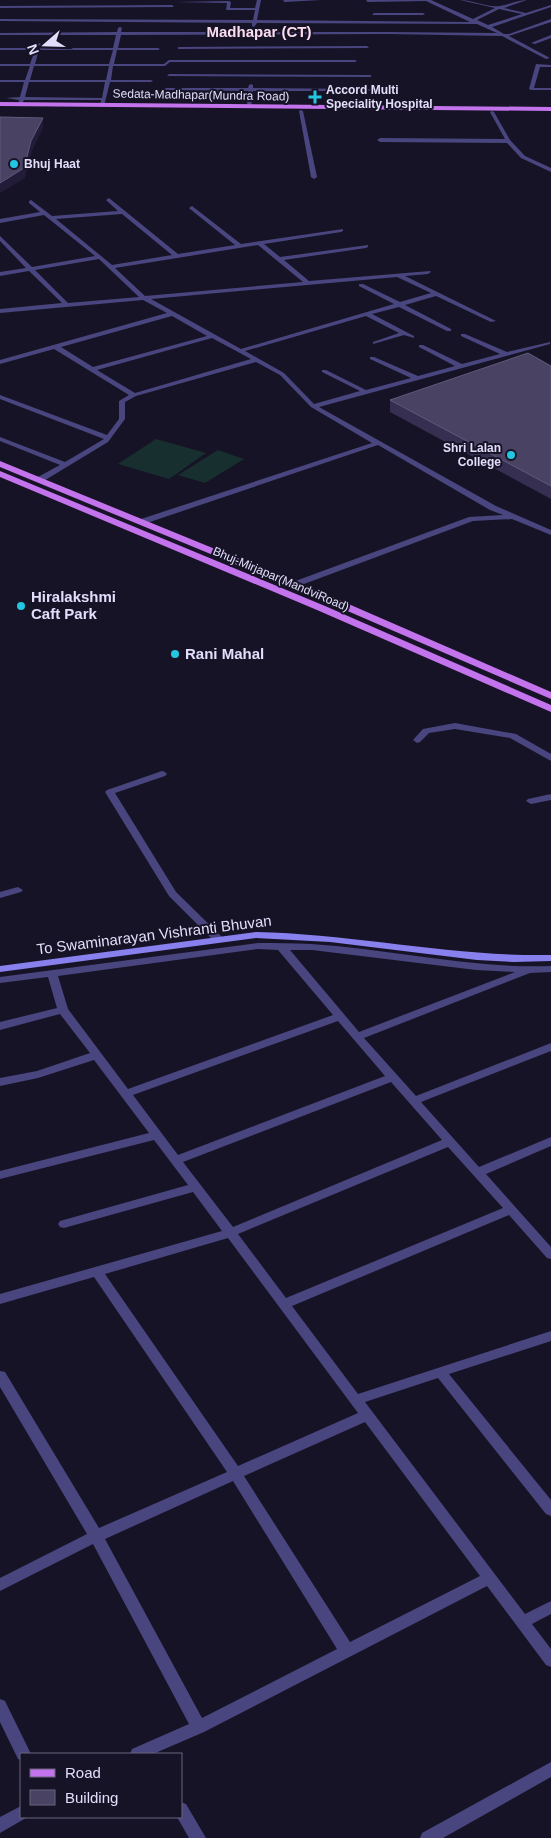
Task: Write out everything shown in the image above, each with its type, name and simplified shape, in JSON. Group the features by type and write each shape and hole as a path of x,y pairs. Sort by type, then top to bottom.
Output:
{"main road":[{"name":"Sedata-Madhapar(Mundra Road)","path":"0,105 21,101 249,107 551,111"},
{"name":"Sedata-Madhapar(Mundra Road)","path":"0,105 301,111 551,111"},
{"name":"Bhuj-Mirjapar(MandviRoad)","path":"0,464 294,585 551,696"},
{"name":"Bhuj-Mirjapar(MandviRoad)","path":"0,474 321,608 551,709"},
{"name":"To Swaminarayan Vishranti Bhuvan","path":"0,969 256,935 314,936 477,956 527,959 551,958"}],"street":[{"path":"8,98 21,101 53,0"},
{"path":"102,102 126,0"},
{"path":"249,107 252,60 255,47 254,22 259,0"},
{"path":"285,1 319,0"},
{"path":"425,0 423,14 427,34"},
{"path":"389,33 388,29 379,27 368,1 425,0 488,27 548,58"},
{"path":"462,0 527,14"},
{"path":"0,20 474,22 499,8 524,0"},
{"path":"177,2 229,2 228,9 257,9"},
{"path":"503,2 551,12"},
{"path":"0,7 172,6"},
{"path":"488,27 551,6"},
{"path":"374,14 423,14"},
{"path":"0,34 389,33 509,35 551,20"},
{"path":"533,43 551,36"},
{"path":"179,48 367,47"},
{"path":"0,50 158,49"},
{"path":"152,56 162,55"},
{"path":"113,56 123,56"},
{"path":"0,65 111,66 165,65 169,61 355,61"},
{"path":"551,66 538,65 531,89 551,89"},
{"path":"169,75 370,76"},
{"path":"0,81 151,81"},
{"path":"166,90 371,90"},
{"path":"301,111 314,177"},
{"path":"492,112 508,141 523,157 551,170"},
{"path":"380,140 508,141"},
{"path":"109,200 176,256"},
{"path":"31,202 100,258 144,298 282,374 313,406 484,503 551,532"},
{"path":"192,208 240,246"},
{"path":"52,218 122,212"},
{"path":"0,221 46,213"},
{"path":"110,267 341,230"},
{"path":"0,238 67,305"},
{"path":"259,243 308,283"},
{"path":"279,259 366,246"},
{"path":"0,274 100,258"},
{"path":"0,311 428,272"},
{"path":"397,275 493,321"},
{"path":"361,285 449,330"},
{"path":"239,351 436,294"},
{"path":"0,362 172,314"},
{"path":"368,314 412,337"},
{"path":"375,343 405,333"},
{"path":"463,335 504,353"},
{"path":"92,369 213,336"},
{"path":"313,406 504,353 548,343"},
{"path":"421,346 461,366"},
{"path":"56,347 134,394"},
{"path":"372,358 418,378"},
{"path":"39,480 109,438 122,419 122,401 134,394 256,360"},
{"path":"324,371 366,392"},
{"path":"0,397 109,438"},
{"path":"0,440 67,464"},
{"path":"141,522 378,443"},
{"path":"472,519 484,503"},
{"path":"294,585 472,519 514,517"},
{"path":"417,740 426,731 455,726 513,736 551,758"},
{"path":"162,774 110,792 172,894 219,940"},
{"path":"531,801 551,797"},
{"path":"0,895 18,890"},
{"path":"0,980 258,946 312,947 476,967 529,970 551,969"},
{"path":"281,946 357,1037 479,1172 510,1210 549,1249"},
{"path":"357,1037 529,970"},
{"path":"52,973 63,1010 551,1660"},
{"path":"0,1026 63,1010"},
{"path":"126,1094 340,1017"},
{"path":"414,1101 551,1047"},
{"path":"0,1082 38,1074 97,1055"},
{"path":"176,1160 393,1077"},
{"path":"0,1175 157,1135"},
{"path":"479,1172 551,1141"},
{"path":"0,1299 230,1233 450,1142"},
{"path":"64,1224 196,1187"},
{"path":"284,1304 510,1210"},
{"path":"97,1272 236,1474 347,1651"},
{"path":"356,1400 551,1336"},
{"path":"440,1372 551,1510"},
{"path":"0,1376 96,1536 199,1727"},
{"path":"0,1585 96,1536 367,1415"},
{"path":"145,1753 489,1578"},
{"path":"522,1622 551,1606"},
{"path":"0,1706 23,1753"},
{"path":"428,1838 551,1769"},
{"path":"182,1811 198,1838"},
{"path":"0,1825 20,1814"}],"green space":[{"path":"156,439 206,453 169,479 118,464"},
{"path":"218,450 244,459 205,483 178,475"}],"building":[{"name":"Bhuj Haat","path":"0,117 43,118 31,141 24,168 0,183"},
{"name":"Shri Lalan College","path":"528,353 551,366 551,486 390,400"}],"place":[{"name":"Accord Multi Speciality Hospital","path":"315,97"},
{"name":"Bhuj Haat","path":"14,164"},
{"name":"Shri Lalan College","path":"511,455"},
{"name":"Hiralakshmi Caft Park","path":"21,606"},
{"name":"Rani Mahal","path":"175,654"}],"district":[{"name":"Madhapar (CT)","path":"259,32"}]}
